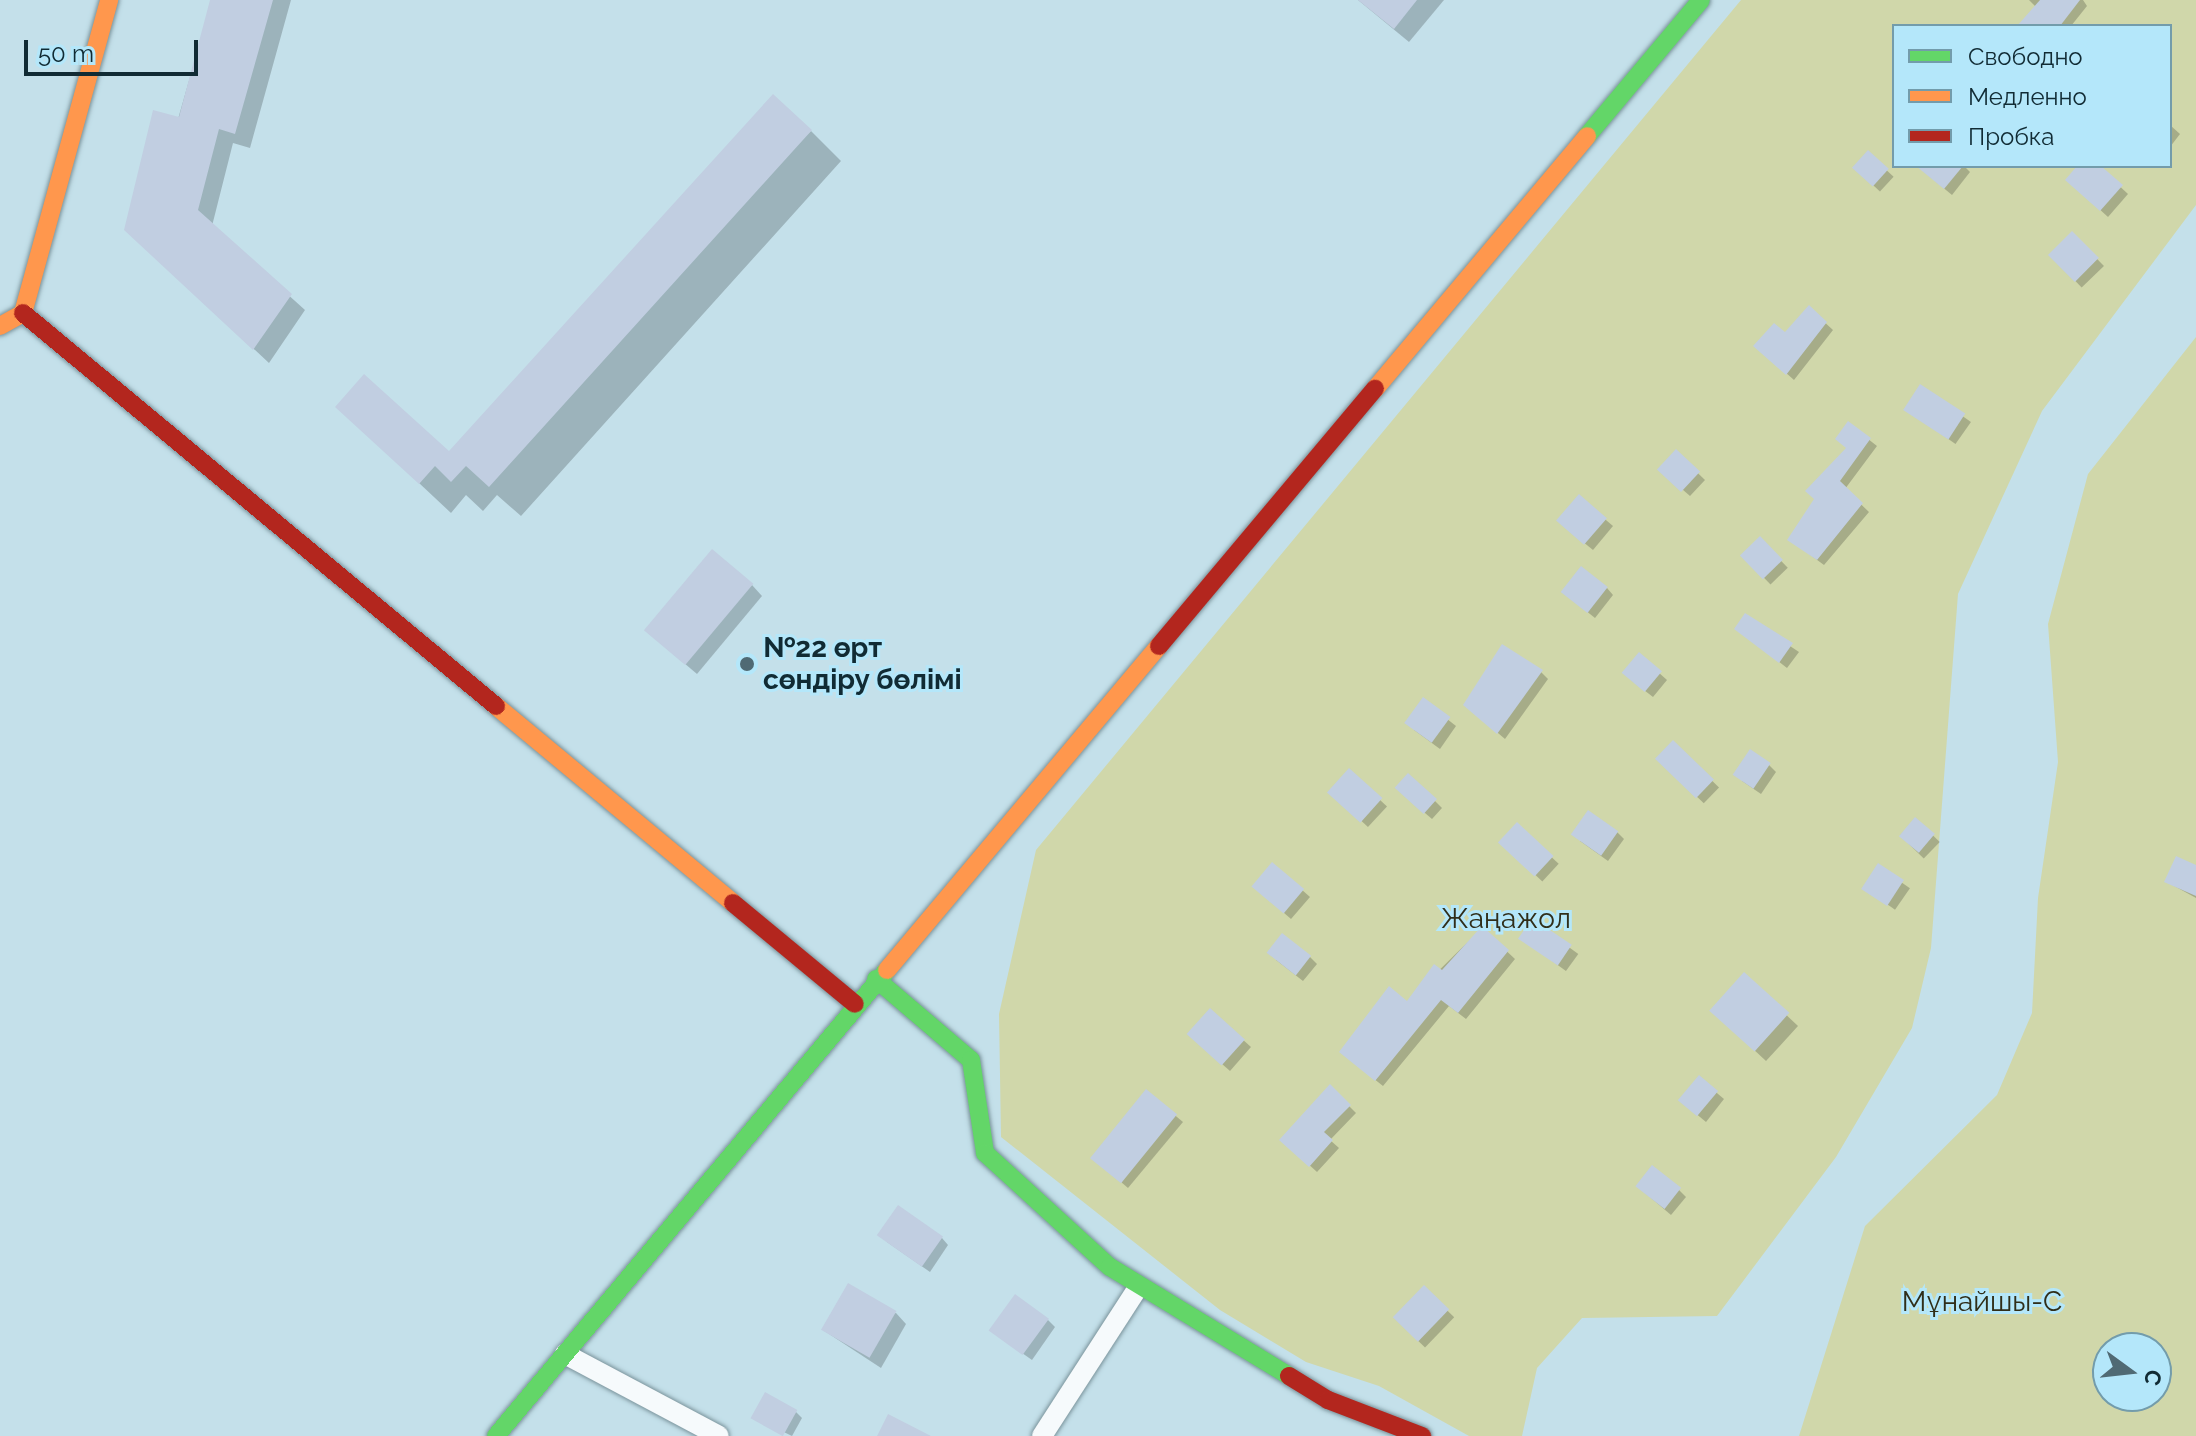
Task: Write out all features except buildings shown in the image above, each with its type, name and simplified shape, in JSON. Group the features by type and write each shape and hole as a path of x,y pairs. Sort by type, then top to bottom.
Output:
{"street":[{"path":"0,326 23,313 109,0"},
{"path":"496,1436 855,1004 1701,0"},
{"path":"23,313 855,1004"},
{"path":"876,979 971,1060 985,1153 1137,1289 1255,1349 1328,1400 1422,1436"},
{"path":"1042,1436 1137,1289"},
{"path":"565,1354 719,1436"}],"green space":[{"name":"Жаңажол","path":"1741,0 2196,0 2196,205 2042,411 1958,594 1931,948 1912,1028 1836,1157 1717,1316 1582,1318 1537,1368 1522,1436 1469,1436 1379,1386 1306,1362 1220,1310 1001,1137 999,1014 1036,850"},
{"name":"Мұнайшы-С","path":"2196,337 2196,1436 1799,1436 1865,1226 1997,1095 2032,1013 2038,898 2058,762 2048,624 2088,474"}],"traffic: fast":[{"path":"1587,136 1701,0"},
{"path":"496,1436 887,970"},
{"path":"876,979 971,1060 985,1153 1110,1267 1289,1376"}],"traffic: slow":[{"path":"0,326 23,313 109,0"},
{"path":"1375,389 1587,136"},
{"path":"887,970 1159,646"},
{"path":"496,706 733,903"}],"traffic: jam":[{"path":"23,313 496,706"},
{"path":"1159,646 1375,389"},
{"path":"733,903 855,1004"},
{"path":"1289,1376 1328,1400 1422,1436"}],"place":[{"name":"№22 өрт сөндіру бөлімі","path":"747,664"}]}
